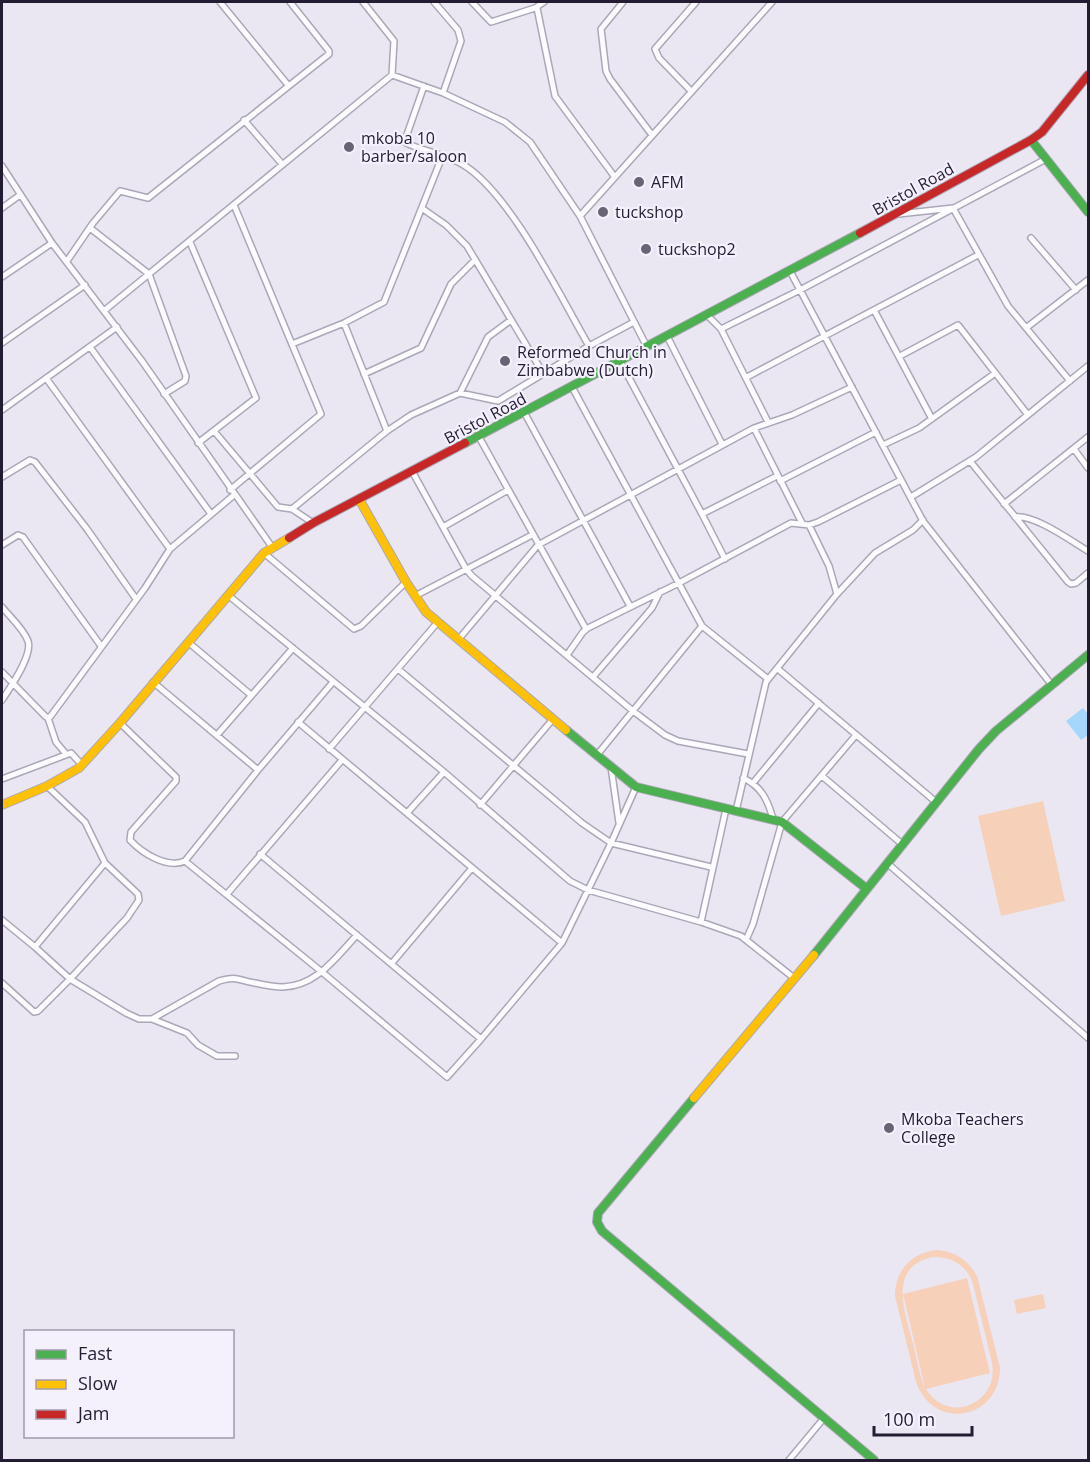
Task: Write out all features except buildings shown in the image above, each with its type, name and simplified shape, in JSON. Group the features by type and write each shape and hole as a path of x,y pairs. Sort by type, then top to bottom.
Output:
{"street":[{"path":"220,2 288,85"},
{"path":"67,261 120,191 148,198 329,52 290,2"},
{"path":"105,310 392,75 395,42 363,2"},
{"path":"434,2 458,30 461,41 442,93"},
{"path":"472,2 491,22 537,8 544,2"},
{"path":"623,2 601,29 606,71 652,135"},
{"path":"691,91 658,58 655,49 696,2"},
{"path":"580,216 772,2"},
{"path":"537,8 555,96 614,176"},
{"path":"392,75 442,93 505,122 530,142 580,216 647,346"},
{"name":"Bristol Road","path":"2,805 73,773 82,765 264,553 272,547 1031,140 1042,132 1089,75"},
{"path":"424,86 405,141 406,144 461,163 486,183 521,230 589,346"},
{"path":"244,120 282,164"},
{"path":"1031,140 1089,212"},
{"path":"292,344 381,306 386,300 442,157"},
{"path":"721,329 800,290 1046,159"},
{"path":"2,166 52,243 105,310 272,547"},
{"path":"2,208 20,195"},
{"path":"48,718 170,549 211,514 250,472 321,414 234,205"},
{"path":"894,214 953,208"},
{"path":"953,208 1008,306 1070,381"},
{"path":"423,209 461,239 543,373"},
{"path":"90,228 149,274 186,376 184,381 164,393"},
{"path":"1031,238 1076,290"},
{"path":"190,242 255,398 198,443"},
{"path":"2,277 52,243"},
{"path":"747,377 978,255"},
{"path":"364,374 421,348 453,281 475,260"},
{"path":"790,271 923,520 1051,684"},
{"path":"1026,328 1089,280"},
{"path":"2,343 85,285"},
{"path":"874,310 932,419"},
{"path":"707,315 721,329 768,422"},
{"path":"460,393 488,337 511,320"},
{"path":"291,508 387,431 415,412 460,393 497,401 634,322"},
{"path":"344,323 387,431"},
{"path":"900,356 958,325 1028,415"},
{"path":"2,410 117,327"},
{"path":"667,336 722,444"},
{"path":"90,347 211,514"},
{"path":"620,361 725,559"},
{"path":"911,497 970,461 1089,366"},
{"path":"883,445 914,431 994,374"},
{"path":"46,378 170,549"},
{"path":"572,387 702,626 768,679"},
{"path":"458,639 538,545 722,444 754,428 792,415 852,387"},
{"path":"524,412 630,606"},
{"path":"754,428 802,523"},
{"path":"214,431 278,507 291,508 313,523"},
{"path":"702,514 876,432"},
{"path":"479,437 586,629"},
{"path":"1004,504 1089,438"},
{"path":"1074,449 1089,468"},
{"path":"2,477 30,460 35,462 87,529 136,599"},
{"path":"970,461 1069,583 1076,584 1089,573"},
{"path":"412,471 466,569 495,596 633,711 673,739 748,754"},
{"path":"567,655 586,629 679,583 791,523 809,525 818,522 901,480"},
{"path":"443,527 508,490"},
{"path":"359,499 406,582 437,623 636,787 782,822 867,889"},
{"path":"1015,517 1020,516 1033,520 1089,551"},
{"path":"736,811 762,694 768,679 837,594 875,554 913,530 923,520"},
{"path":"809,525 829,566 837,594"},
{"path":"2,545 18,535 23,537 101,646"},
{"path":"415,596 532,535"},
{"path":"264,553 354,629 361,626 406,582"},
{"path":"593,677 652,608 660,592"},
{"path":"228,595 444,772 562,875 588,890 701,922 746,940 794,978"},
{"path":"2,607 21,629 29,649 14,682 2,700"},
{"path":"329,749 437,623"},
{"path":"597,755 702,626"},
{"path":"188,642 251,694"},
{"path":"217,735 293,648"},
{"path":"874,1461 602,1231 597,1222 598,1213 794,978 987,740 1051,684 1089,655"},
{"path":"398,669 582,823 611,843 711,867"},
{"path":"778,669 936,802"},
{"path":"2,672 48,718 56,742 66,754"},
{"path":"153,682 258,770"},
{"path":"120,723 176,777 176,781 131,832 130,840 152,856 168,863 180,864 185,861 333,682"},
{"path":"753,783 819,703"},
{"path":"480,805 553,719"},
{"path":"298,722 562,943"},
{"path":"746,940 753,924 782,822 856,735"},
{"path":"2,779 66,754 73,754 82,765"},
{"path":"227,894 342,760"},
{"path":"611,767 619,825"},
{"path":"407,813 444,772"},
{"path":"822,776 902,844"},
{"path":"743,778 753,783 766,799 772,819"},
{"path":"2,983 36,1012 70,980 127,918 139,900 138,894 105,863 85,822 47,786"},
{"path":"185,861 322,972 445,1077 449,1076 482,1039 562,943 636,787"},
{"path":"701,922 711,867 726,809"},
{"path":"260,854 482,1039"},
{"path":"35,948 105,863"},
{"path":"887,863 1089,1038"},
{"path":"392,963 472,868"},
{"path":"2,920 70,980 126,1013 139,1019 152,1019 187,1032 198,1045 217,1056 235,1056"},
{"path":"152,1019 213,984 230,978 283,987 309,981 322,972 357,934"},
{"path":"789,1461 824,1418"}],"shaded area":[{"path":"1043,801 1065,901 1001,916 978,816"},
{"path":"938,1250 956,1255 970,1265 977,1276 1000,1368 997,1386 989,1399 977,1409 964,1413 950,1413 936,1408 924,1398 916,1382 895,1296 898,1278 902,1271 920,1254","holes":["932,1257 946,1258 957,1263 970,1277 992,1363 992,1377 988,1389 980,1399 970,1405 958,1407 947,1406 935,1400 926,1389 990,1373 967,1278 903,1294 904,1281 909,1271 918,1263","903,1295 925,1388 904,1305"]},
{"path":"1043,1294 1046,1308 1017,1314 1014,1300"}],"water":[{"path":"1083,708 1088,714 1088,735 1081,740 1066,721"}],"traffic: fast":[{"path":"1031,140 1088,212"},
{"path":"465,443 860,233"},
{"path":"814,955 979,749 996,731 1088,655"},
{"path":"566,730 636,787 782,822 867,889"},
{"path":"694,1098 598,1213 597,1222 602,1231 874,1460"}],"traffic: slow":[{"path":"359,499 406,582 426,612 566,730"},
{"path":"2,805 47,786 79,768 264,553 289,538"},
{"path":"694,1098 814,955"}],"traffic: jam":[{"path":"860,233 1031,140 1042,132 1088,75"},
{"path":"289,538 465,443"}],"place":[{"name":"mkoba 10 barber/saloon","path":"349,147"},
{"name":"AFM","path":"639,182"},
{"name":"tuckshop","path":"603,212"},
{"name":"tuckshop2","path":"646,249"},
{"name":"Reformed Church in Zimbabwe (Dutch)","path":"505,361"},
{"name":"Mkoba Teachers College","path":"889,1128"}]}
